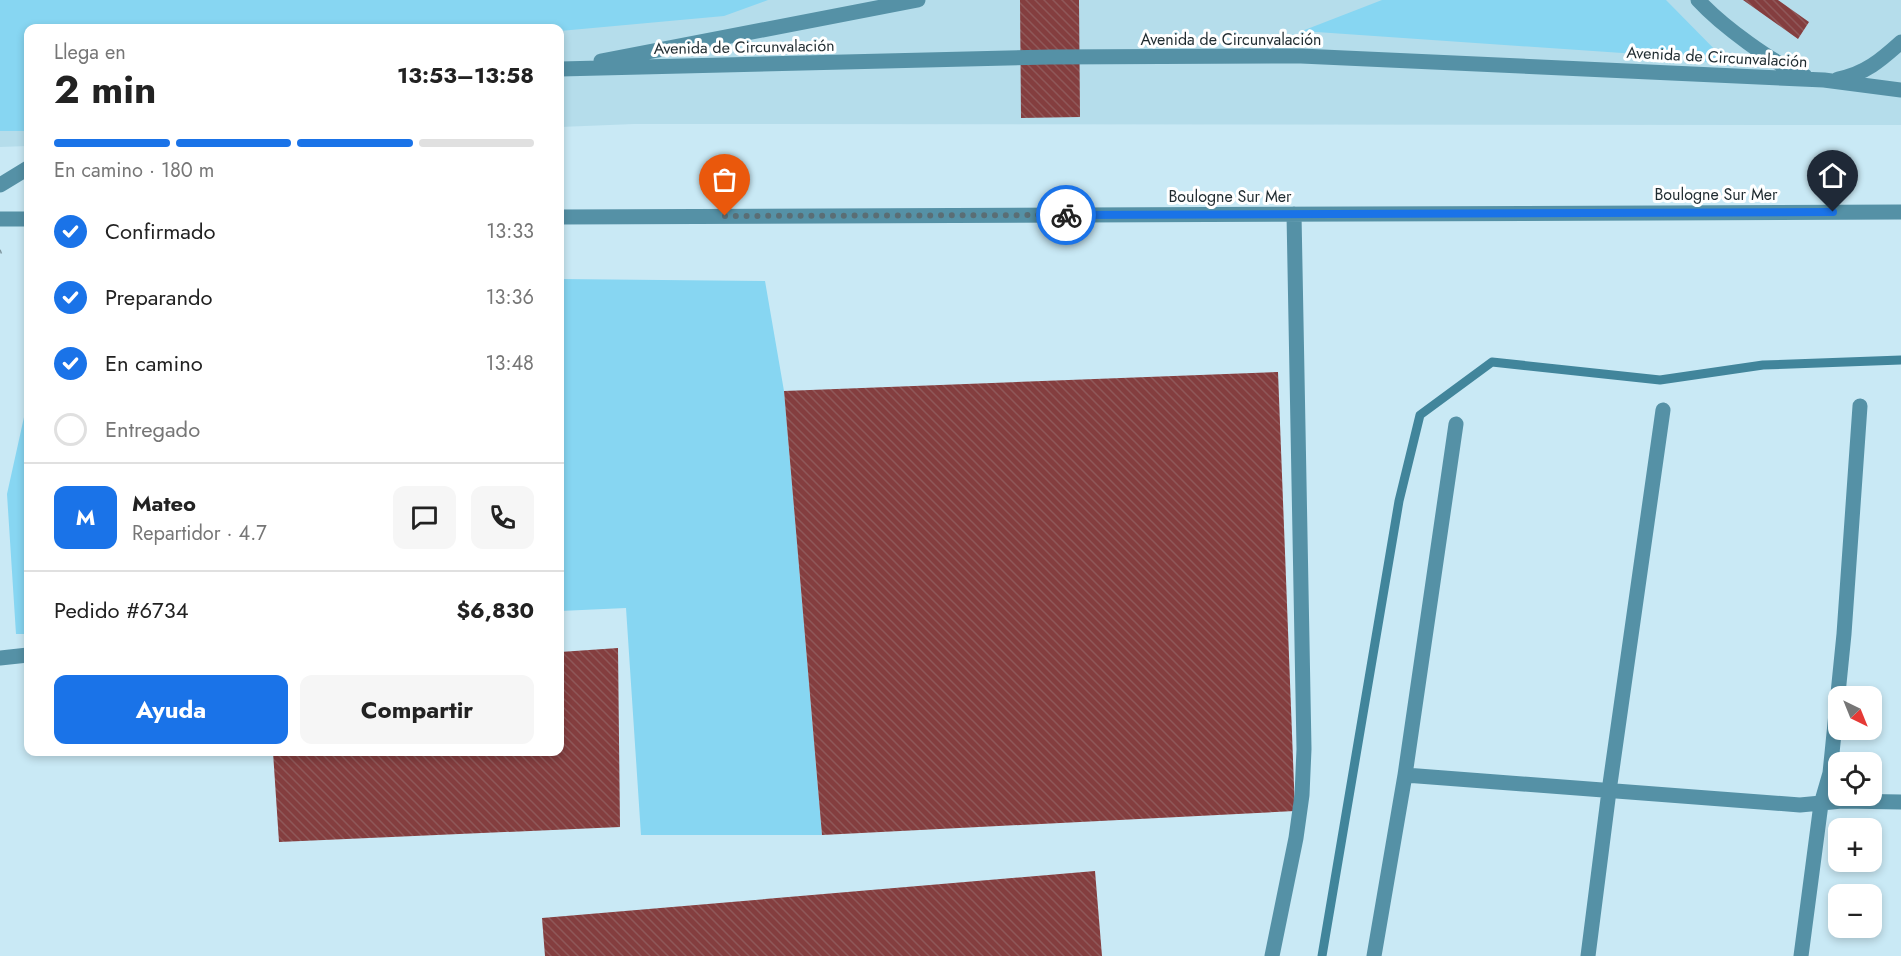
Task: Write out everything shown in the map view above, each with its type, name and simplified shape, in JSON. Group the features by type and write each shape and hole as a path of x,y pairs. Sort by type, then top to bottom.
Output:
{"street":[{"name":"Avenida de Circunvalación","path":"564,68 918,0"},
{"path":"1698,0 1710,14 1776,62 1793,71 1824,80 1856,75 1881,60 1901,42"},
{"name":"Avenida de Circunvalación","path":"564,69 1050,57 1301,56 1824,80 1901,90"},
{"path":"0,185 24,170"},
{"name":"Boulogne Sur Mer","path":"564,216 1901,212"},
{"path":"1272,956 1296,838 1302,795 1304,749 1294,214"},
{"path":"0,219 24,219"},
{"path":"1801,956 1821,804 1830,773 1833,750 1844,634 1860,406"},
{"path":"1588,956 1663,410"},
{"path":"1374,956 1405,775 1456,424"},
{"path":"0,658 24,655"},
{"path":"1405,775 1800,805 1842,801 1901,802"}],"shaded area":[{"path":"0,0 1901,0 1901,125 634,124 564,127 564,24 24,24 24,146 0,147"},
{"path":"0,0 768,0 724,16 564,31 564,24 24,24 24,131 0,131"},
{"path":"1382,0 1666,0 1731,66 1666,56 1302,31"},
{"path":"564,279 765,281 784,391 822,835 641,835 626,608 564,611"},
{"path":"24,417 24,634 16,634 7,494"}],"building":[{"path":"1020,0 1079,0 1080,117 1021,118"},
{"path":"1743,0 1778,0 1809,22 1798,39"},
{"path":"1278,372 1295,811 822,835 784,391"},
{"path":"618,648 620,827 279,842 273,756 564,756 564,652"},
{"path":"1095,871 1102,956 545,956 542,918"}],"waterway":[{"path":"1322,956 1399,501 1420,415 1492,362 1660,380 1763,365 1901,360"}],"way so far":[{"path":"725,216 1066,215"}],"route":[{"path":"1066,215 1833,212"}]}
